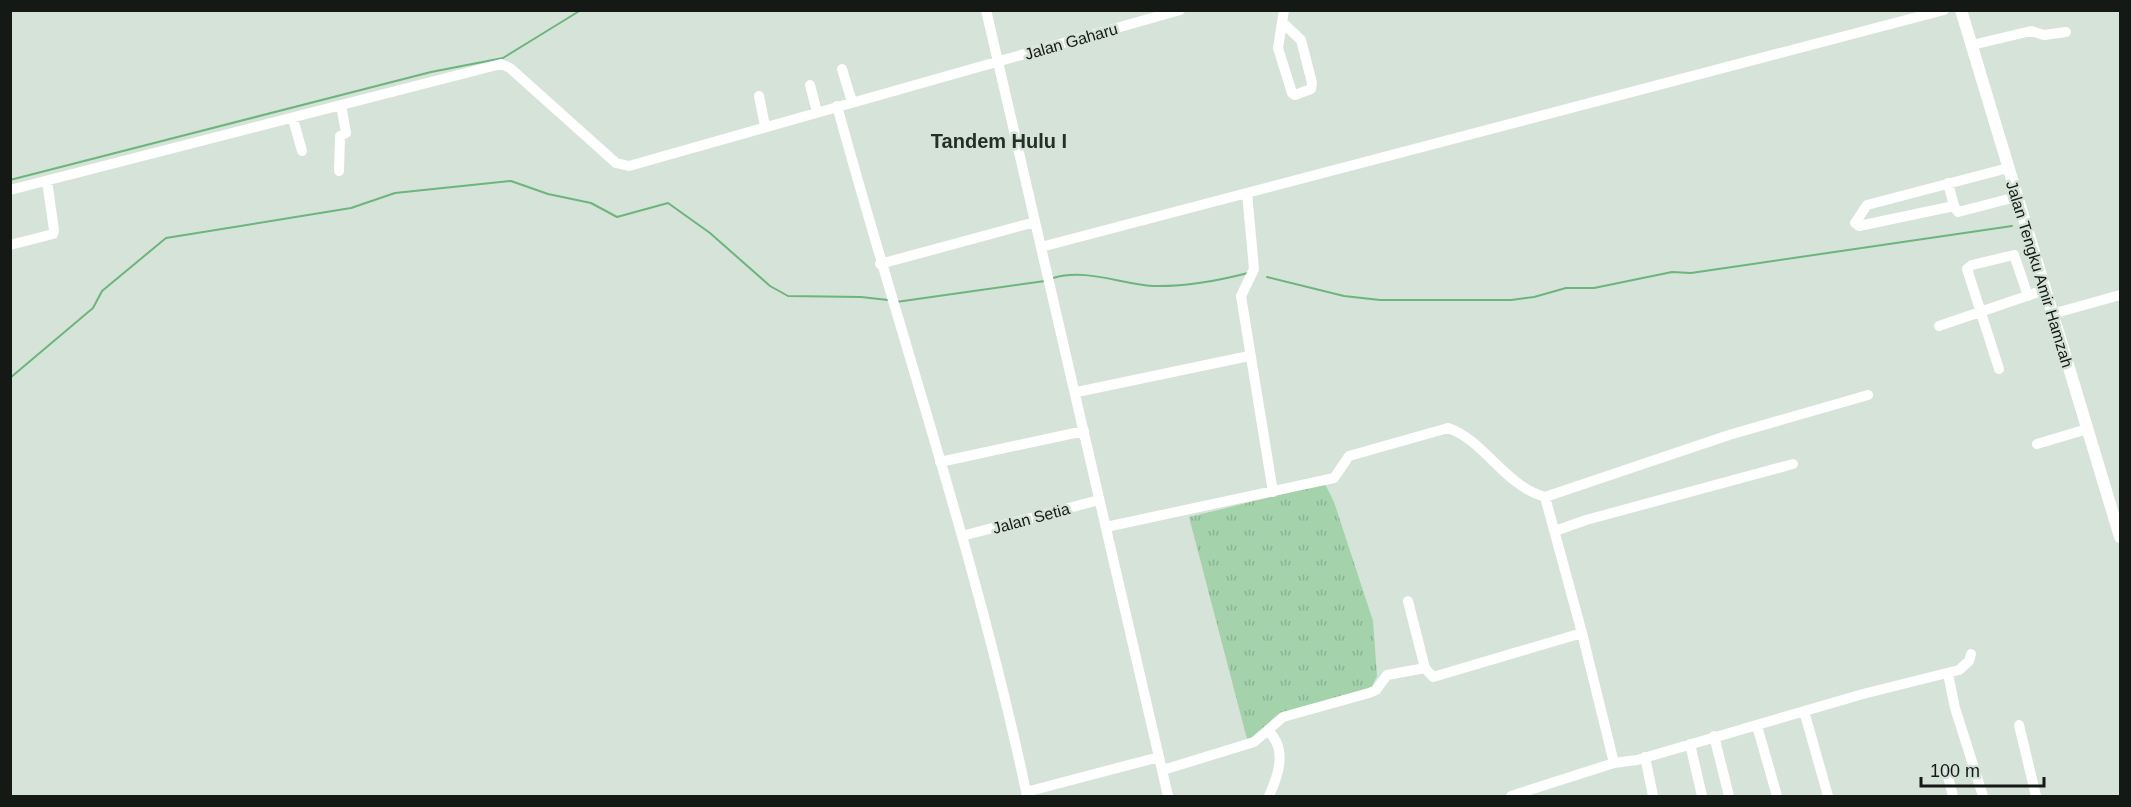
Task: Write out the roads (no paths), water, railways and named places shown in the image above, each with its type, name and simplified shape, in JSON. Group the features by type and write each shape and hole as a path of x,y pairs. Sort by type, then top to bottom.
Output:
{"main road":[{"name":"Jalan Tengku Amir Hamzah","path":"1961,10 2044,290 2121,537"}],"street":[{"path":"986,10 1077,392 1168,796"},
{"name":"Jalan Gaharu","path":"340,105 501,64 510,68 619,166 629,166 1180,10"},
{"path":"1284,10 1284,24 1278,52 1292,93 1295,95 1311,89 1312,82 1301,40 1284,24"},
{"path":"1041,247 1944,10"},
{"path":"1972,45 2031,31 2044,35 2066,32"},
{"path":"842,69 852,102"},
{"path":"810,85 817,112"},
{"path":"759,96 765,126"},
{"path":"10,190 340,105 346,133 340,136 339,171"},
{"path":"837,106 880,264 962,536 1006,694 1027,794 1159,757"},
{"path":"292,119 302,151"},
{"path":"1954,206 1859,226 1855,223 1867,205 2008,168"},
{"path":"10,245 53,234 47,181"},
{"path":"1948,183 1954,206 1958,212 2016,197"},
{"path":"1247,193 1254,269 1241,296 1273,492"},
{"path":"880,264 1035,222"},
{"path":"1999,369 1967,272 1972,265 2014,255 2028,297"},
{"path":"1939,326 2044,290"},
{"path":"2052,314 2121,295"},
{"path":"1077,392 1249,356"},
{"path":"1106,527 1334,478 1343,461 1358,452 1448,428 1465,436 1495,466 1522,486 1545,497 1729,435 1868,395"},
{"path":"2037,444 2087,429"},
{"path":"940,462 1084,431"},
{"path":"1555,531 1586,520 1793,464"},
{"path":"1545,497 1614,763"},
{"name":"Jalan Setia","path":"962,536 1100,500"},
{"path":"1408,601 1425,668 1430,676 1437,676 1582,633"},
{"path":"1511,796 1527,794 1614,763 1645,757 1804,711 1948,674 1964,667 1971,654"},
{"path":"1163,770 1254,742 1283,717 1369,693 1376,690 1387,675 1425,668"},
{"path":"1948,674 1983,796"},
{"path":"1804,711 1828,796"},
{"path":"2019,725 2036,796"},
{"path":"1757,726 1777,796"},
{"path":"1268,731 1276,740 1281,762 1276,783 1269,796"},
{"path":"1714,736 1729,796"},
{"path":"1690,744 1702,796"},
{"path":"1645,757 1653,796"},
{"path":"1947,773 1953,796"}],"waterway":[{"path":"10,180 431,72 503,58 581,10"},
{"path":"10,378 93,308 102,291 166,238 351,208 395,193 511,181 548,194 591,203 617,217 668,203 710,233 770,286 788,296 861,297 888,300"},
{"path":"1267,277 1344,296 1380,300 1511,300 1534,297 1566,288 1594,288 1672,272 1691,273 2012,226"},
{"path":"1053,278 1078,275 1141,285 1177,286 1248,273"},
{"path":"896,302 1045,281"}],"district":[{"name":"Tandem Hulu I","path":"999,141"}]}
